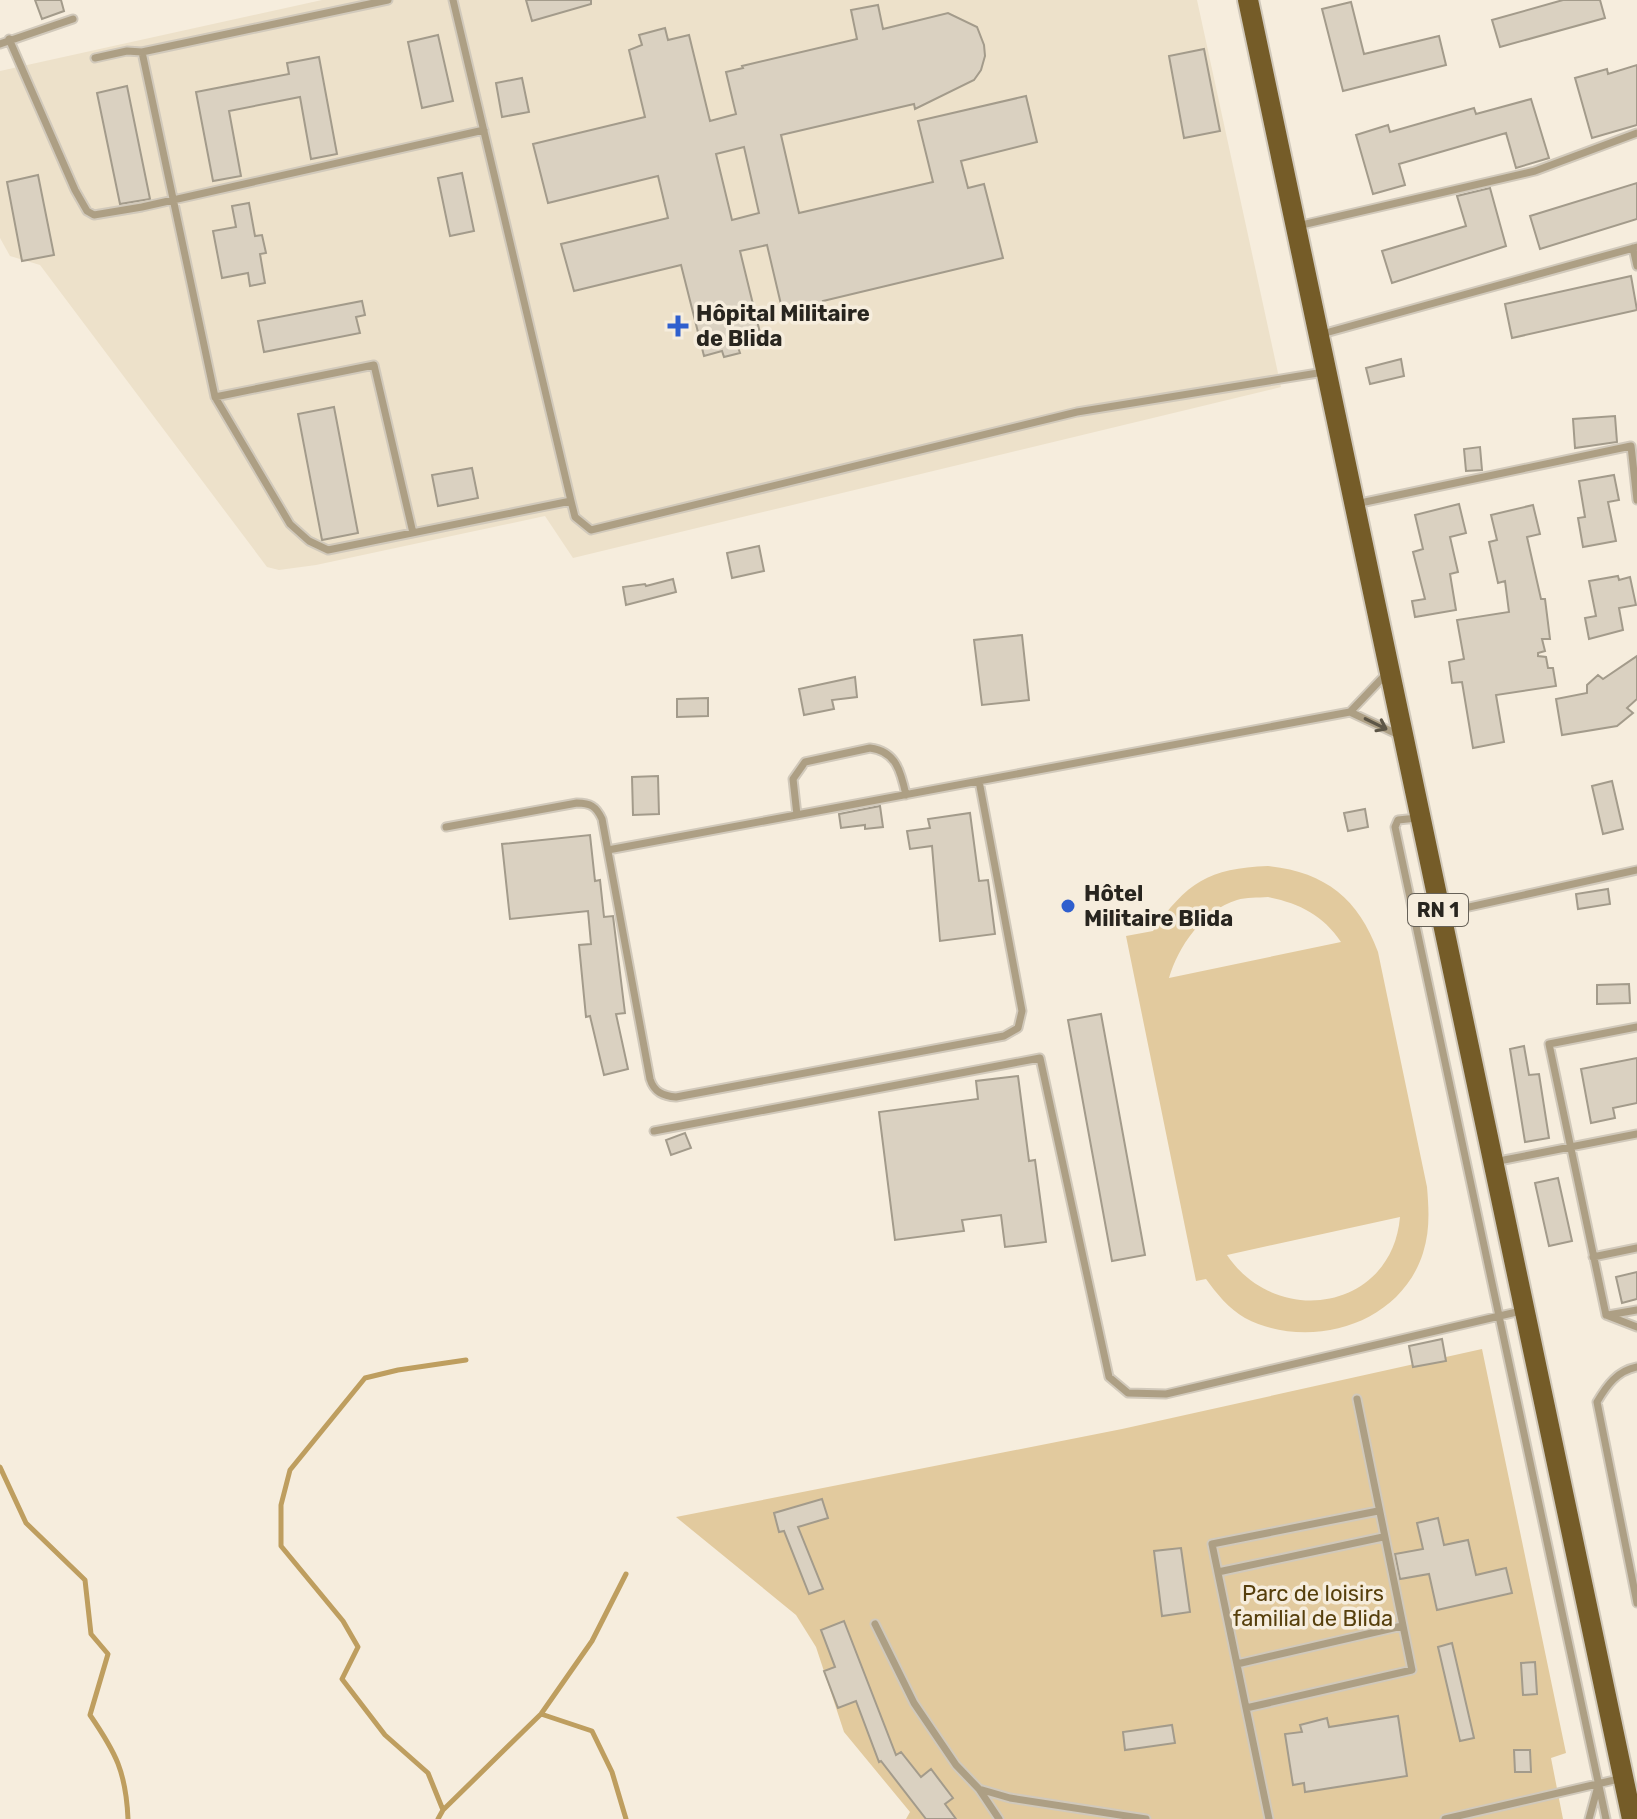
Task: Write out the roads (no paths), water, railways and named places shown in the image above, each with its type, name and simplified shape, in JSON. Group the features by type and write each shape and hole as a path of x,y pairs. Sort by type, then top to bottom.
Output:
{"main road":[{"name":"RN 1","path":"1248,0 1523,1311 1630,1783"},
{"name":"RN 1","path":"1259,0 1504,1160 1630,1783 1632,1819"}],"lane":[{"path":"95,58 127,51 142,52 388,0"},
{"path":"453,0 575,517 591,530 1077,412 1326,372"},
{"path":"0,44 73,19"},
{"path":"9,39 75,190 87,211 94,215 484,130"},
{"path":"142,52 215,397 290,524 309,541 328,550 571,501"},
{"path":"1306,224 1535,171 1637,133"},
{"path":"1329,332 1635,248 1637,266"},
{"path":"215,397 374,365 413,533"},
{"path":"1365,502 1631,446 1637,500"},
{"path":"608,850 1350,712 1389,671"},
{"path":"1350,712 1402,737"},
{"path":"797,815 793,779 805,762 870,748 880,749 893,758 902,776 906,795"},
{"path":"446,827 587,803 594,806 602,819 652,1087 659,1093 676,1097 1012,1033 1022,1019 1022,1011 979,781"},
{"path":"1419,818 1398,820 1395,827 1606,1819"},
{"path":"1451,911 1637,870"},
{"path":"1606,1315 1549,1044 1637,1027"},
{"path":"654,1131 1040,1058 1109,1377 1128,1393 1166,1394 1523,1311"},
{"path":"1504,1160 1637,1134"},
{"path":"1593,1257 1637,1248"},
{"path":"1606,1315 1637,1310"},
{"path":"1606,1315 1637,1327"},
{"path":"1637,1367 1628,1369 1608,1383 1597,1402 1637,1603"},
{"path":"1246,1708 1412,1670 1357,1399"},
{"path":"1269,1819 1212,1544 1378,1511"},
{"path":"1218,1572 1383,1537"},
{"path":"875,1624 914,1703 956,1765 979,1789 999,1819"},
{"path":"1237,1664 1402,1626"},
{"path":"1445,1819 1599,1784 1630,1783"},
{"path":"1589,1819 1599,1784"},
{"path":"979,1789 1010,1798 1146,1819"}],"waterway":[{"path":"443,1810 428,1773 385,1735 342,1679 358,1647 343,1621 281,1546 281,1505 290,1470 365,1378 466,1360"},
{"path":"0,1467 26,1523 85,1580 91,1634 108,1654 90,1715 118,1764 125,1788 128,1819"},
{"path":"438,1819 443,1810 541,1714 592,1641 626,1574"},
{"path":"541,1714 592,1731 612,1772 626,1819"}],"place":[{"name":"Hôpital Militaire de Blida","path":"678,326"},
{"name":"Hôtel Militaire Blida","path":"1068,906"}],"park label":[{"name":"Parc de loisirs familial de Blida","path":"1313,1606"}]}
